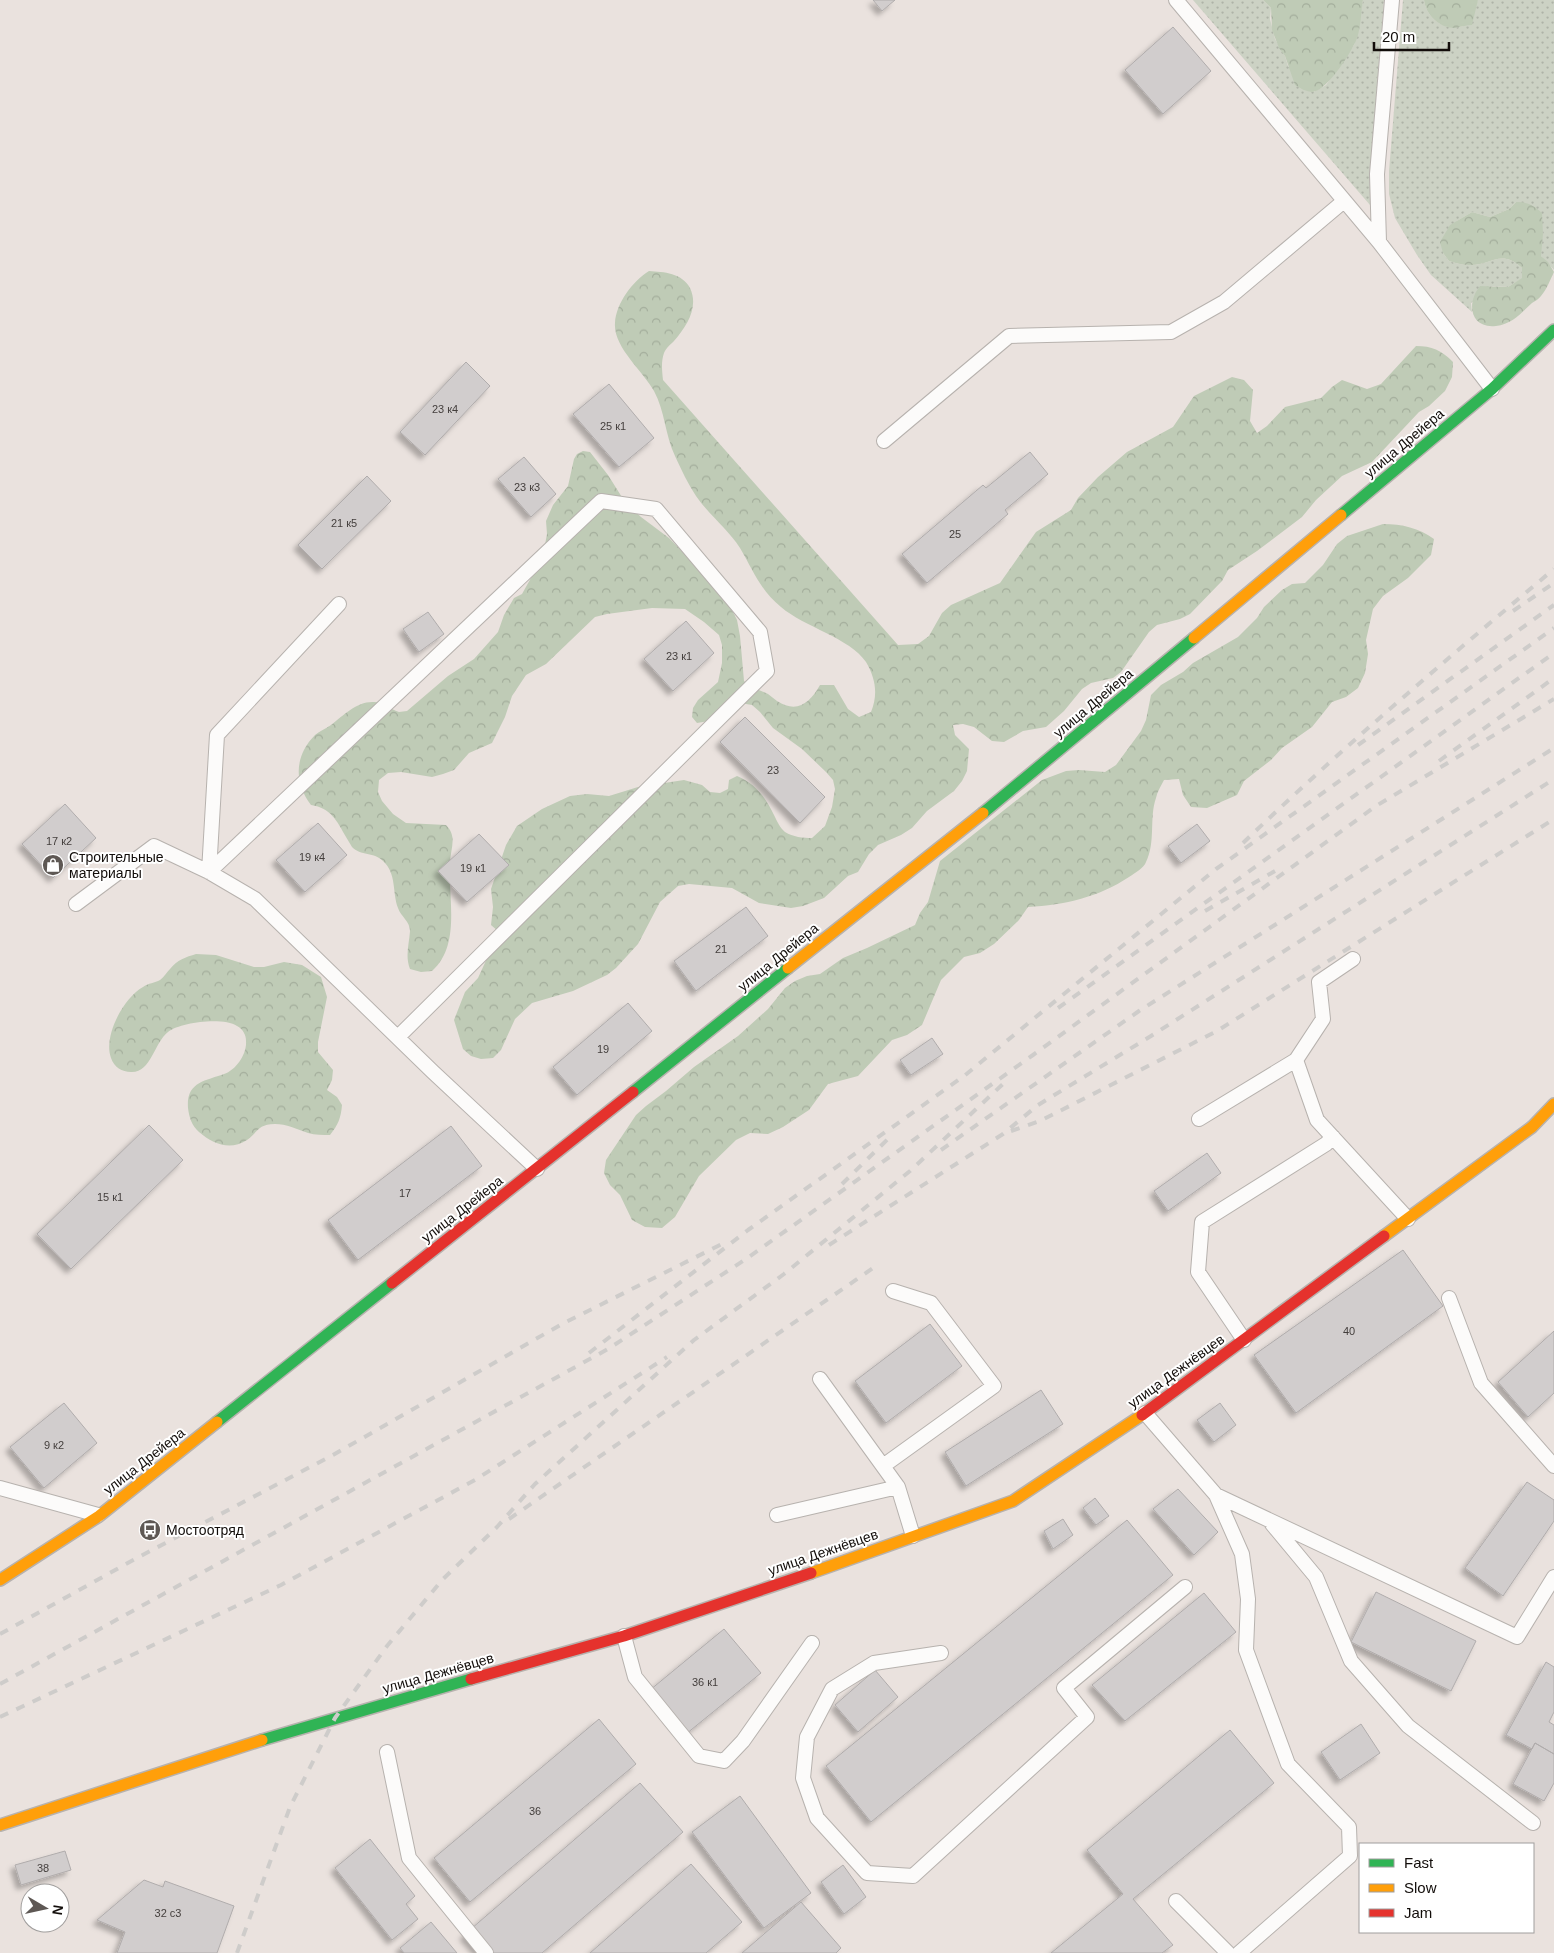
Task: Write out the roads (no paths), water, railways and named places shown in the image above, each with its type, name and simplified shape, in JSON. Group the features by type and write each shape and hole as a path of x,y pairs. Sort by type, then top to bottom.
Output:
{"main road":[{"name":"улица Дрейера","path":"0,1580 99,1516 1017,786 1492,389 1554,330"},
{"name":"улица Дежнёвцев","path":"0,1825 202,1758 624,1636 1013,1501 1145,1413 1532,1127 1554,1104"}],"lane":[{"path":"1176,0 1379,242 1492,389"},
{"path":"1379,242 1377,174 1392,0"},
{"path":"884,442 1009,336 1171,332 1224,302 1344,201"},
{"path":"209,872 601,501 656,509 760,632 768,671 398,1037"},
{"path":"209,872 217,734 339,604"},
{"path":"76,904 154,846 209,872 256,900 433,1072 537,1169"},
{"path":"1199,1119 1296,1060 1323,1019 1319,982 1353,959"},
{"path":"1296,1060 1318,1120 1408,1219"},
{"path":"1244,1340 1198,1272 1202,1222 1326,1144 1333,1137"},
{"path":"883,1466 994,1386 931,1303 893,1291"},
{"path":"1449,1298 1482,1383 1554,1466"},
{"path":"820,1378 898,1487 913,1536"},
{"path":"1145,1413 1216,1495 1242,1554 1248,1599 1246,1650 1288,1764 1349,1828 1350,1856 1239,1953"},
{"path":"777,1515 898,1487"},
{"path":"0,1488 99,1516"},
{"path":"1216,1495 1517,1636 1554,1577"},
{"path":"1268,1519 1316,1577 1351,1661 1408,1726 1533,1823"},
{"path":"941,1653 874,1663 865,1668 832,1689 807,1738 803,1778 817,1818 867,1873 913,1876 1087,1717 1064,1688 1185,1587"},
{"path":"624,1636 634,1677 699,1756 724,1761 743,1741 812,1643"},
{"path":"387,1752 409,1858 486,1953"},
{"path":"1176,1901 1228,1953"}],"railway":[{"path":"1243,843 1435,669 1554,569"},
{"path":"1513,611 1554,583"},
{"path":"1358,745 1554,605"},
{"path":"589,1353 748,1230 964,1076 1216,869 1554,628"},
{"path":"1058,1008 1554,653"},
{"path":"1439,761 1554,678"},
{"path":"0,1684 608,1349 746,1259 1033,1055 1376,806 1554,699"},
{"path":"941,1150 1139,1011 1554,748"},
{"path":"829,1245 1003,1134 1038,1105 1151,1036 1554,779"},
{"path":"1011,1131 1040,1121 1217,1031 1554,819"},
{"path":"1205,911 1275,871"},
{"path":"237,1953 290,1807 335,1718 387,1646 443,1579 497,1527 535,1484 694,1340 784,1274 910,1171 1004,1083"},
{"path":"842,1184 892,1135"},
{"path":"0,1634 135,1559 333,1455 562,1324 724,1243"},
{"path":"509,1519 876,1266"},
{"path":"0,1717 281,1585 475,1480 667,1357"}],"place":[{"name":"Строительные материалы","path":"53,865"},
{"name":"Мостоотряд","path":"150,1530"}]}
